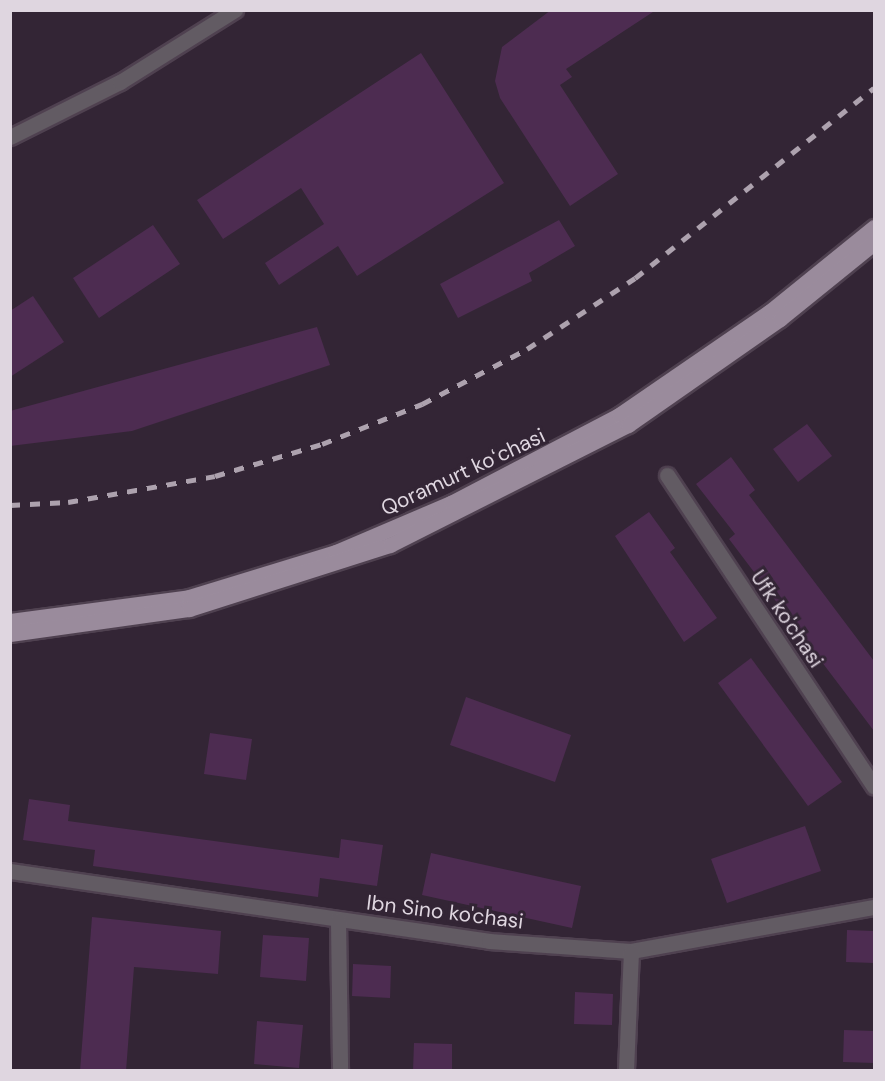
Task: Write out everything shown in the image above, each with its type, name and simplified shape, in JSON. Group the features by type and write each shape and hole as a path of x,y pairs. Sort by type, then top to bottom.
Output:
{"main road":[{"name":"Qoramurt koʻchasi","path":"10,621 189,597 336,552 451,503 619,415 769,312 874,227"},
{"name":"Qoramurt koʻchasi","path":"10,634 189,609 390,545 628,425 780,319 874,243"}],"street":[{"path":"10,137 120,82 235,10"},
{"name":"Ufk ko'chasi","path":"667,475 874,786"},
{"name":"Ibn Sino ko'chasi","path":"10,871 489,941 631,951 874,907"},
{"path":"338,920 340,1071"},
{"path":"626,1071 631,951"}],"building":[{"path":"551,10 656,10 566,69 572,77 560,85 618,174 570,206 500,98 495,81 502,47"},
{"path":"421,53 504,183 357,276 338,246 279,285 265,263 324,224 301,188 223,239 197,200"},
{"path":"559,220 575,246 529,273 532,281 458,318 440,284"},
{"path":"153,225 180,264 99,318 73,278"},
{"path":"33,296 64,342 10,377 10,311"},
{"path":"317,327 330,365 132,431 10,446 10,411"},
{"path":"807,424 832,456 798,482 773,449"},
{"path":"731,457 755,490 749,495 874,661 874,731 729,539 735,534 696,484"},
{"path":"649,512 675,548 670,552 717,618 684,642 615,536"},
{"path":"751,658 842,782 808,806 718,683"},
{"path":"466,697 571,735 555,782 450,745"},
{"path":"210,733 252,739 246,780 204,774"},
{"path":"29,799 70,805 68,821 339,858 341,839 383,845 377,886 320,878 318,897 93,866 95,850 23,840"},
{"path":"805,826 821,871 727,903 711,859"},
{"path":"431,853 581,886 572,928 422,895"},
{"path":"92,917 221,931 218,974 134,967 126,1071 80,1071"},
{"path":"847,930 874,931 874,963 846,962"},
{"path":"263,935 309,938 306,981 260,977"},
{"path":"353,964 391,966 390,998 352,996"},
{"path":"575,992 613,994 612,1025 574,1024"},
{"path":"257,1021 303,1025 299,1068 254,1064"},
{"path":"844,1030 874,1031 874,1063 843,1062"},
{"path":"414,1043 452,1044 452,1071 413,1071"}],"railway":[{"path":"10,505 68,502 215,476 322,444 422,404 527,349 635,278 874,88"}]}
